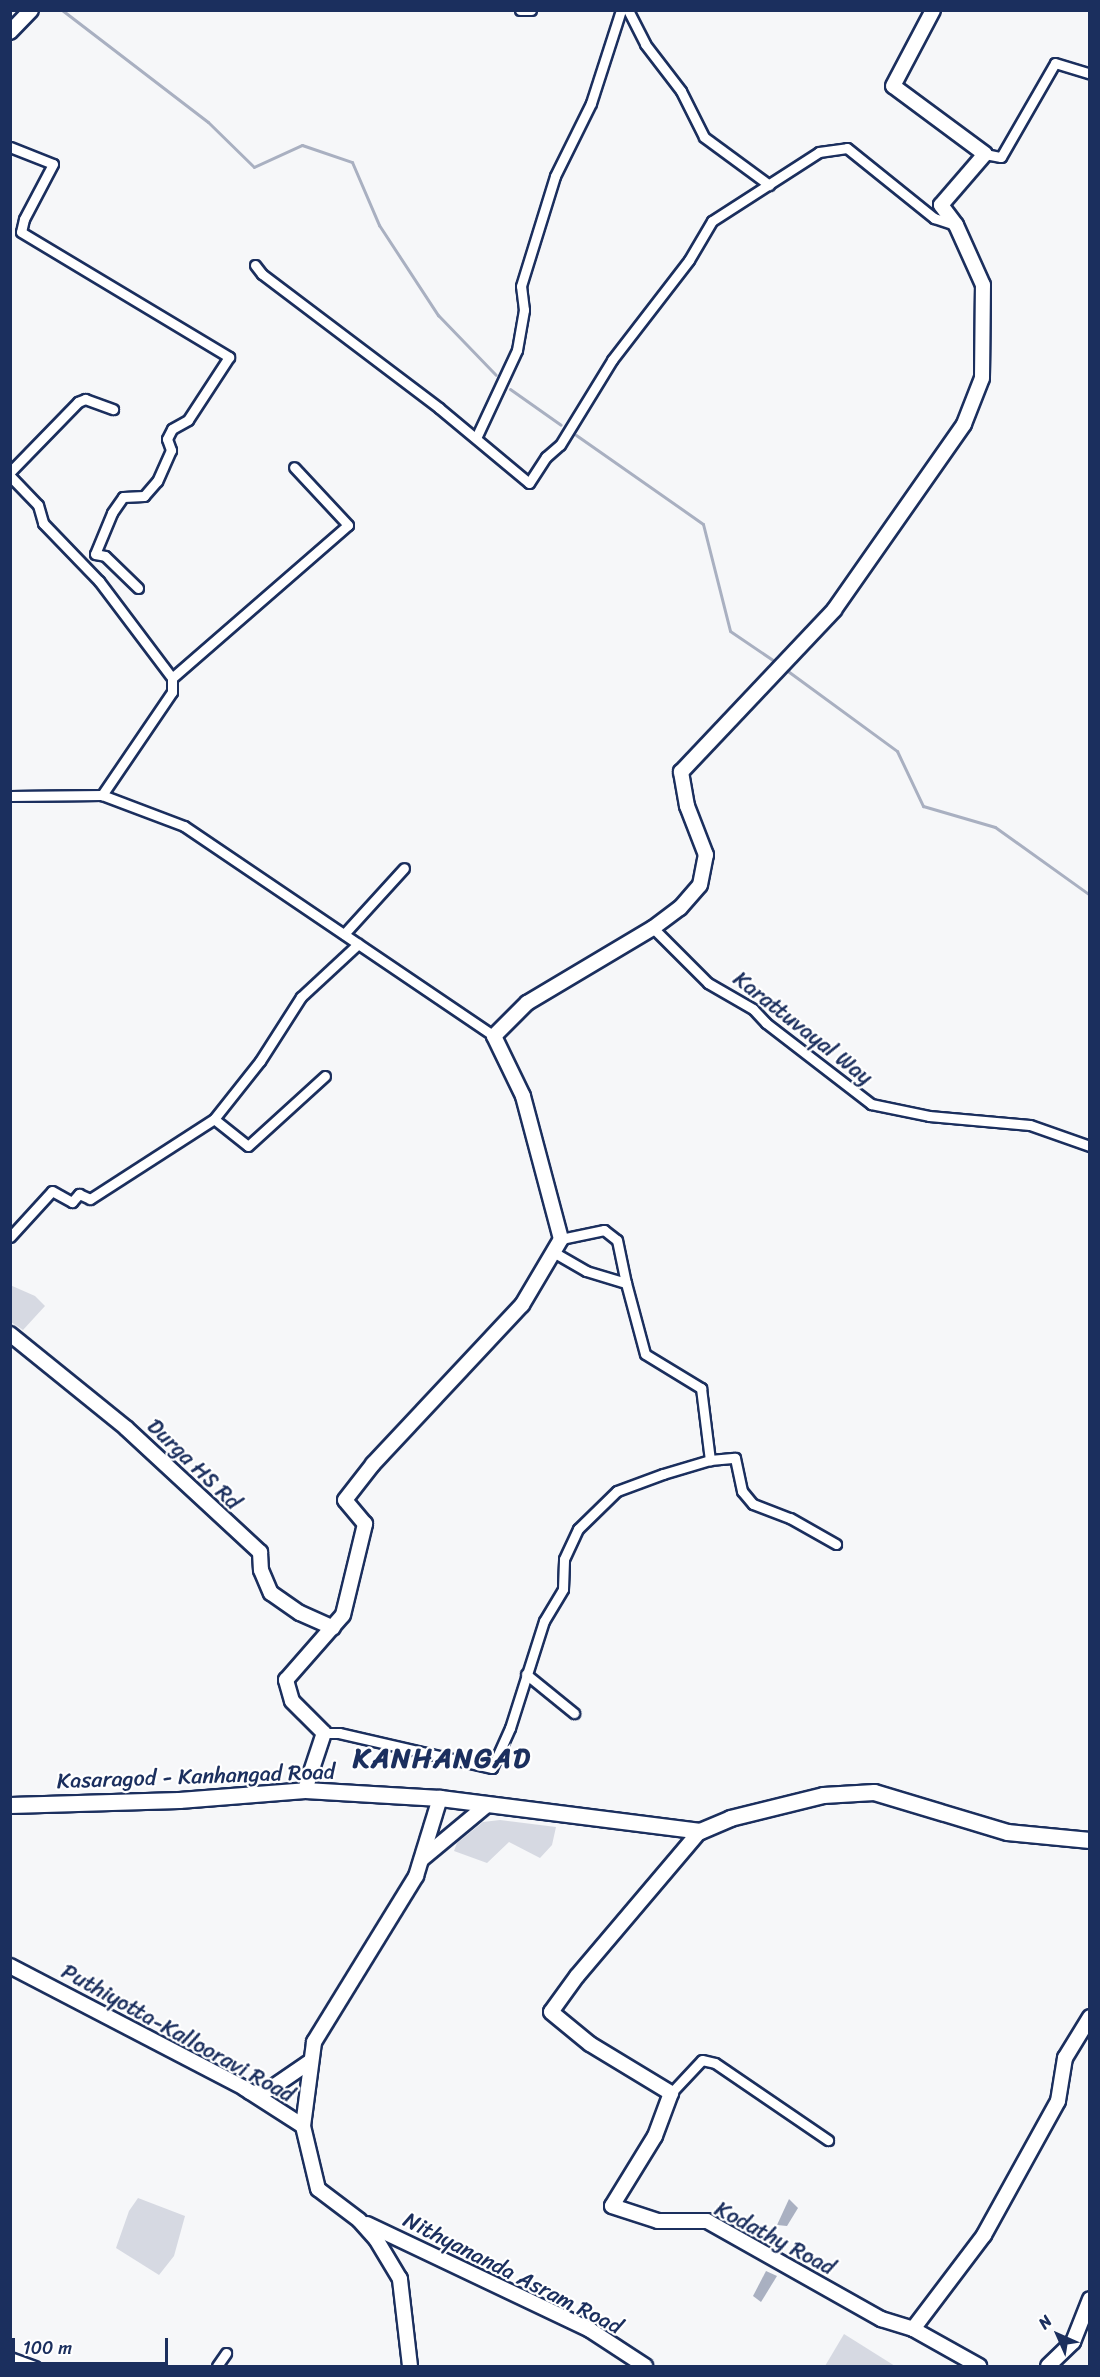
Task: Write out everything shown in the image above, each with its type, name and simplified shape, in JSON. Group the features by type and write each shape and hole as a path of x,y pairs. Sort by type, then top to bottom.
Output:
{"main road":[{"name":"Kasaragod - Kanhangad Road","path":"12,1804 305,1790 440,1798 700,1831"},
{"path":"700,1831 730,1818 823,1795 874,1792 1007,1832 1089,1840"}],"street":[{"path":"10,32 31,10"},
{"path":"520,10 531,10"},
{"path":"476,438 517,350 524,310 521,286 555,176 591,103 619,14 609,10"},
{"path":"628,10 645,44 681,91 704,137 769,185"},
{"path":"933,10 893,86 985,154 1002,157 1056,63 1089,74"},
{"path":"10,147 53,164 24,219 21,232 229,357 188,420 172,429 167,439 171,450 157,481 144,496 123,497 112,513 95,554 105,556 138,588"},
{"path":"255,265 476,438 529,483 546,457 560,446 612,360 689,260 712,221 819,152 847,148 934,218 956,225"},
{"path":"494,1036 527,1003 653,928 680,908 700,885 706,855 687,806 681,772 834,610 964,424 982,378 983,285 956,225 941,205 985,154"},
{"path":"102,795 172,692 172,678 99,581 43,523 39,505 10,474 81,400 113,409"},
{"path":"172,678 348,525 294,467"},
{"path":"10,796 102,795 184,826 494,1036 523,1096 561,1239 555,1253 522,1305 373,1464 345,1500 365,1524 343,1615 286,1680 292,1701 324,1733 339,1733 492,1768 510,1728 544,1621 563,1589 564,1559 578,1529 617,1491 710,1460 735,1458 742,1491 753,1504 790,1518 836,1544"},
{"path":"344,934 404,868"},
{"name":"Karattuvayal Way","path":"653,928 708,983 753,1009 766,1023 871,1104 930,1116 1030,1125 1089,1146"},
{"path":"10,1237 52,1191 72,1202 79,1194 90,1199 214,1119 260,1061 301,997 358,944"},
{"path":"214,1119 248,1146 325,1076"},
{"path":"561,1239 604,1230 617,1240 645,1354 701,1388 710,1460"},
{"path":"555,1253 586,1271 626,1283"},
{"name":"Durga HS Rd","path":"10,1334 126,1428 260,1552 261,1570 271,1593 300,1613 333,1628"},
{"path":"526,1674 574,1713"},
{"path":"305,1790 324,1733"},
{"path":"303,2126 314,2042 416,1876 440,1798"},
{"path":"421,1860 488,1805"},
{"path":"700,1831 577,1976 551,2012 590,2044 671,2093 702,2060 715,2063 828,2140"},
{"name":"Puthiyotta-Kallooravi Road","path":"10,1966 250,2092 303,2126 318,2189 359,2220 376,2238 400,2279 411,2367"},
{"path":"979,2367 913,2329 984,2235 1058,2101 1065,2058 1089,2017"},
{"path":"250,2092 260,2094 311,2061"},
{"name":"Kodathy Road","path":"671,2093 656,2136 612,2206 658,2221 707,2221 882,2319 913,2329"},
{"name":"Nithyananda Asram Road","path":"359,2220 590,2330 645,2367"},
{"path":"1048,2367 1073,2342 1089,2299"},
{"path":"218,2367 226,2353"},
{"path":"10,2357 35,2367"}],"shaded area":[{"path":"10,1285 35,1296 45,1306 23,1330 11,1322"},
{"path":"500,1820 556,1827 552,1845 540,1858 509,1842 487,1863 454,1851 457,1843 483,1822"},
{"path":"138,2198 185,2216 174,2256 159,2275 116,2248 129,2211"},
{"path":"844,2334 895,2366 825,2366"}],"water":[{"path":"789,2199 798,2208 787,2226 777,2225"},
{"path":"766,2271 777,2276 761,2302 753,2296"}],"waterway":[{"path":"62,10 208,122 254,167 302,145 352,162 379,225 438,315 496,375"},
{"path":"510,389 561,425"},
{"path":"576,435 703,524 730,631 777,663"},
{"path":"785,669 897,751 923,806 995,827 1090,895"}],"district":[{"name":"KANHANGAD","path":"442,1758"}]}
